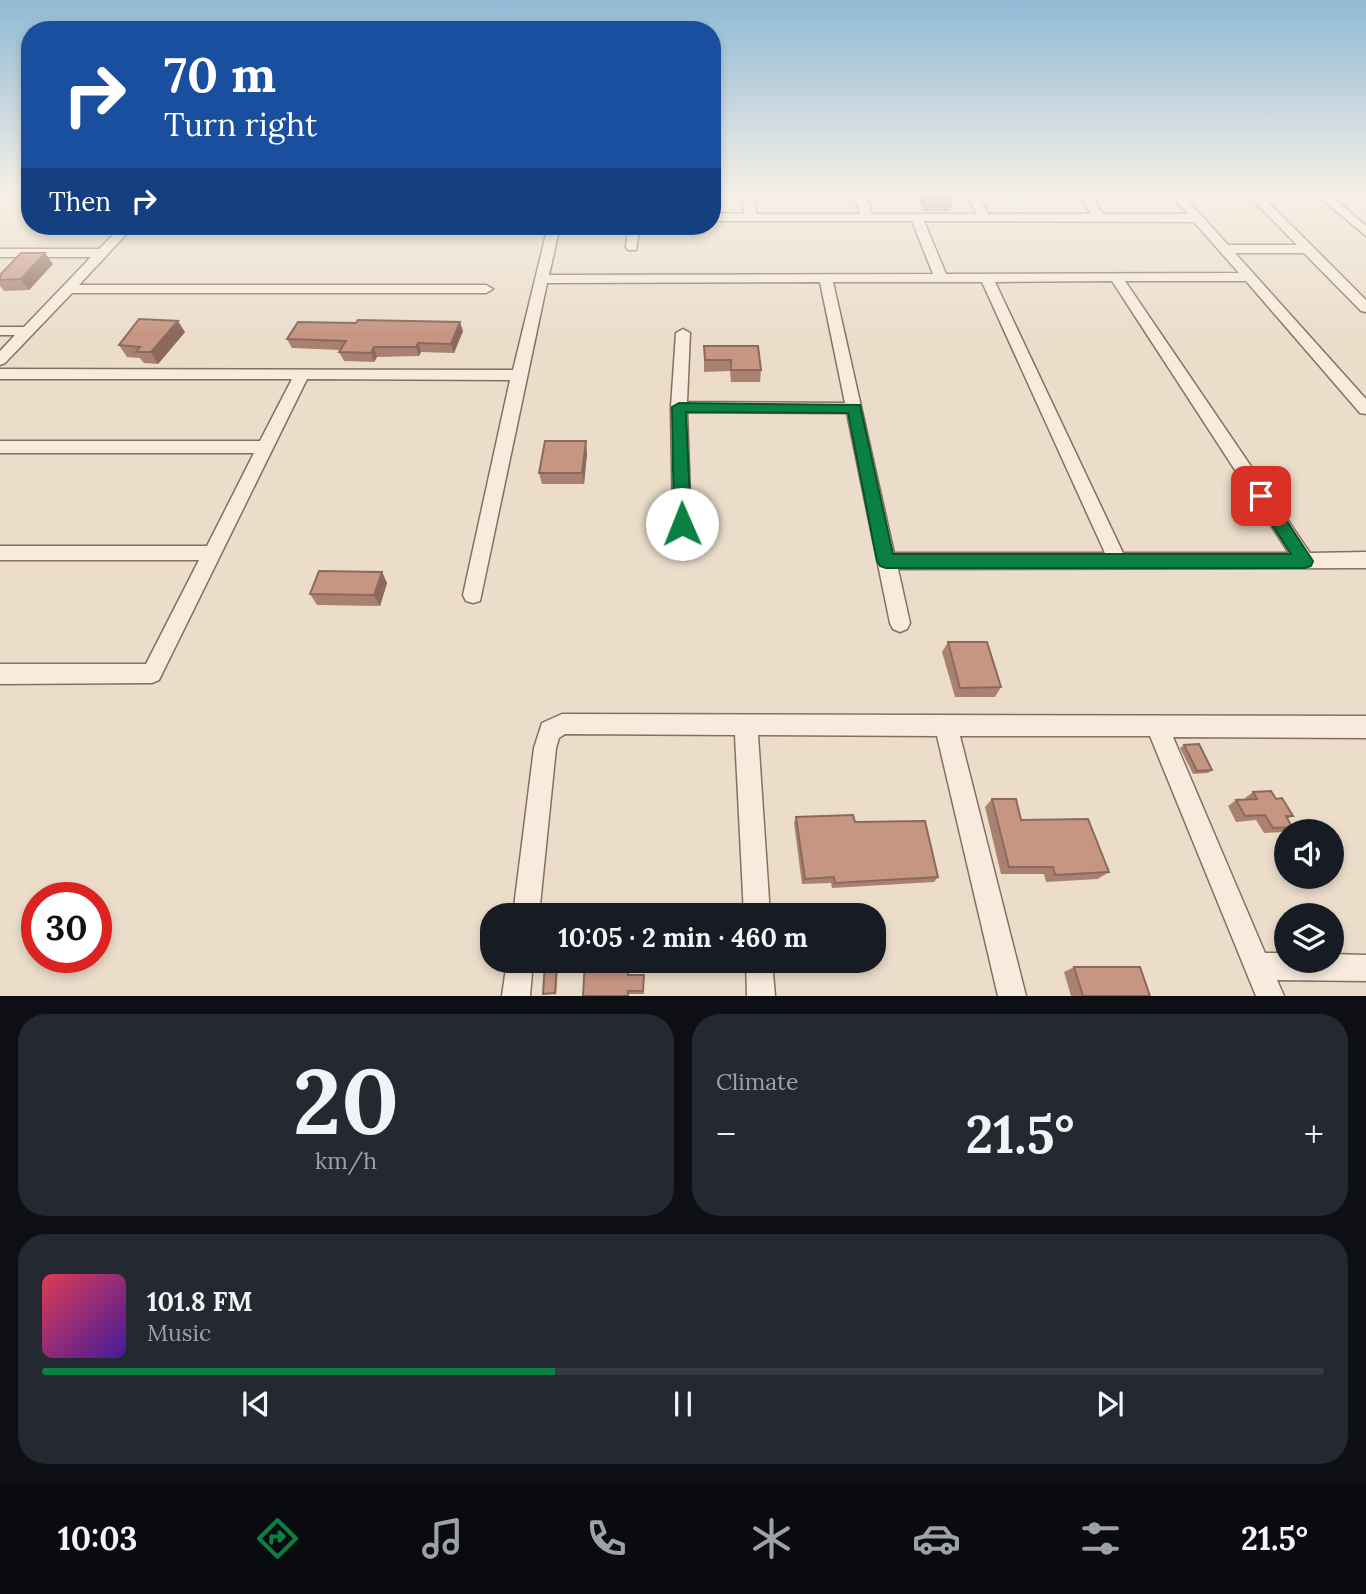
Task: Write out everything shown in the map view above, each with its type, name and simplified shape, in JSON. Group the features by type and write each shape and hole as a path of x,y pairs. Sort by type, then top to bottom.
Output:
{"street":[{"path":"0,360 114,240"},
{"path":"473,595 519,375 551,240"},
{"path":"632,247 633,240"},
{"path":"926,240 940,276"},
{"path":"1218,240 1366,409"},
{"path":"1299,240 1366,308"},
{"path":"1226,249 1308,249"},
{"path":"0,253 102,253"},
{"path":"1116,277 1305,561"},
{"path":"542,279 1249,277"},
{"path":"988,278 1118,562"},
{"path":"826,279 900,622"},
{"path":"68,289 486,289"},
{"path":"0,331 28,331"},
{"path":"682,333 679,407 682,524"},
{"path":"0,374 519,375"},
{"path":"0,674 152,673 302,375"},
{"path":"679,407 855,408"},
{"path":"0,447 266,447"},
{"path":"0,552 214,553"},
{"path":"886,561 1366,560"},
{"path":"527,903 545,748 550,731 562,724 1366,727"},
{"path":"746,725 756,903"},
{"path":"946,725 1012,996"},
{"path":"1157,726 1269,996"},
{"path":"1257,965 1366,968"},
{"path":"516,996 519,973"},
{"path":"760,973 761,996"}],"building":[{"path":"21,253 45,253 21,279 0,280 0,275"},
{"path":"139,319 178,321 151,352 136,352 140,347 119,345"},
{"path":"358,320 460,322 451,344 418,343 416,347 374,347 371,353 339,352 346,341 287,339 298,322 356,323"},
{"path":"704,346 758,346 761,370 731,370 731,360 705,360"},
{"path":"545,441 586,441 582,473 539,473"},
{"path":"319,571 382,572 374,595 310,594"},
{"path":"948,642 987,642 1001,687 960,688"},
{"path":"1199,744 1212,770 1197,771 1184,745"},
{"path":"1271,791 1276,799 1282,798 1293,816 1286,816 1288,819 1274,819 1273,828 1265,815 1245,816 1236,800 1257,799 1253,792"},
{"path":"992,799 1016,799 1021,820 1088,819 1109,872 1055,875 1053,867 1009,867"},
{"path":"853,815 855,822 925,821 938,877 835,883 834,877 805,879 796,817"},
{"path":"1074,967 1140,967 1150,996 1083,996"},
{"path":"544,973 556,973 555,993 543,994"},
{"path":"584,973 644,975 643,991 628,991 628,996 583,996"}],"route":[{"path":"682,524 679,407 855,408 886,561 1305,561 1261,496"}]}
